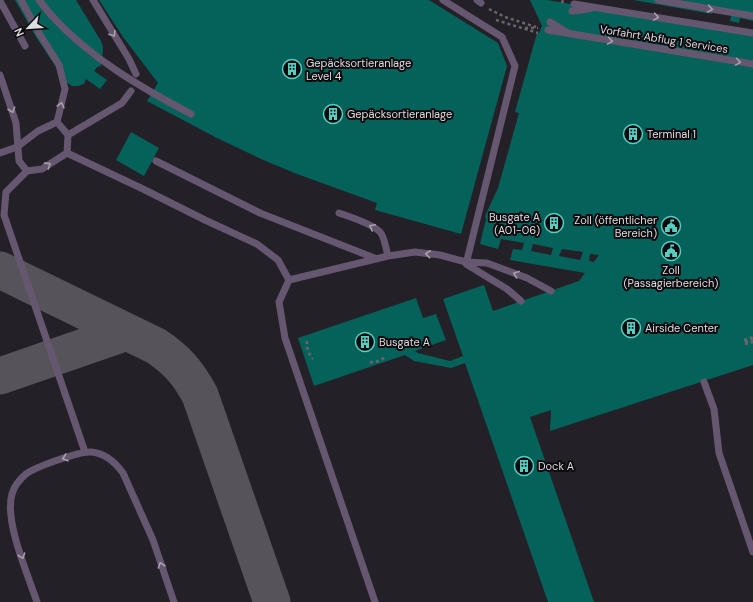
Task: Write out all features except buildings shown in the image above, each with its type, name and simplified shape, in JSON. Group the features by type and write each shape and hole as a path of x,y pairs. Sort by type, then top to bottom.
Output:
{"lane":[{"path":"21,0 59,65 65,89 57,122"},
{"path":"39,0 61,26 84,47 135,83 191,114"},
{"path":"94,0 129,59 136,74"},
{"path":"443,0 502,37 515,66 466,263"},
{"path":"586,0 600,8"},
{"path":"658,0 753,16"},
{"path":"0,1 24,46"},
{"path":"573,7 600,8 753,33"},
{"path":"550,22 571,35"},
{"name":"Vorfahrt Abflug 1 Services","path":"545,32 753,64"},
{"path":"1,79 16,123 19,161 27,171"},
{"path":"68,135 122,103 131,91"},
{"path":"57,122 68,135 67,153"},
{"path":"0,153 17,147 38,131 57,122"},
{"path":"67,153 42,169 27,171 6,192 4,215 85,452"},
{"path":"67,153 144,189 204,220 257,244 278,260 289,280"},
{"path":"156,161 260,212 377,259"},
{"path":"339,213 376,228 383,237 388,256"},
{"path":"289,280 312,276 388,256 404,253 429,253 466,263 487,263 528,278 551,291"},
{"path":"466,263 507,289 521,301"},
{"path":"289,280 279,302 285,338 375,602"},
{"path":"704,382 714,408 719,452 753,552"},
{"path":"37,602 11,522 10,507 12,493 26,474 36,468 85,452 100,453 110,458 123,473 153,540 174,602"}],"path":[{"path":"482,3 504,17 541,28 510,28 492,19 504,23 545,32"},
{"path":"744,342 753,339"},
{"path":"307,341 311,357 314,359"},
{"path":"370,362 383,359 385,356"}],"taxiway":[{"path":"0,270 156,346 170,356 191,380 200,395 272,602"},
{"path":"0,376 127,332"}],"place":[{"name":"Gepäcksortieranlage Level 4","path":"292,69"},
{"name":"Gepäcksortieranlage","path":"333,114"},
{"name":"Terminal 1","path":"633,134"},
{"name":"Busgate A (A01-06)","path":"554,223"},
{"name":"Zoll (öffentlicher Bereich)","path":"671,226"},
{"name":"Zoll (Passagierbereich)","path":"671,251"},
{"name":"Airside Center","path":"631,328"},
{"name":"Busgate A","path":"365,342"},
{"name":"Dock A","path":"524,466"}]}
